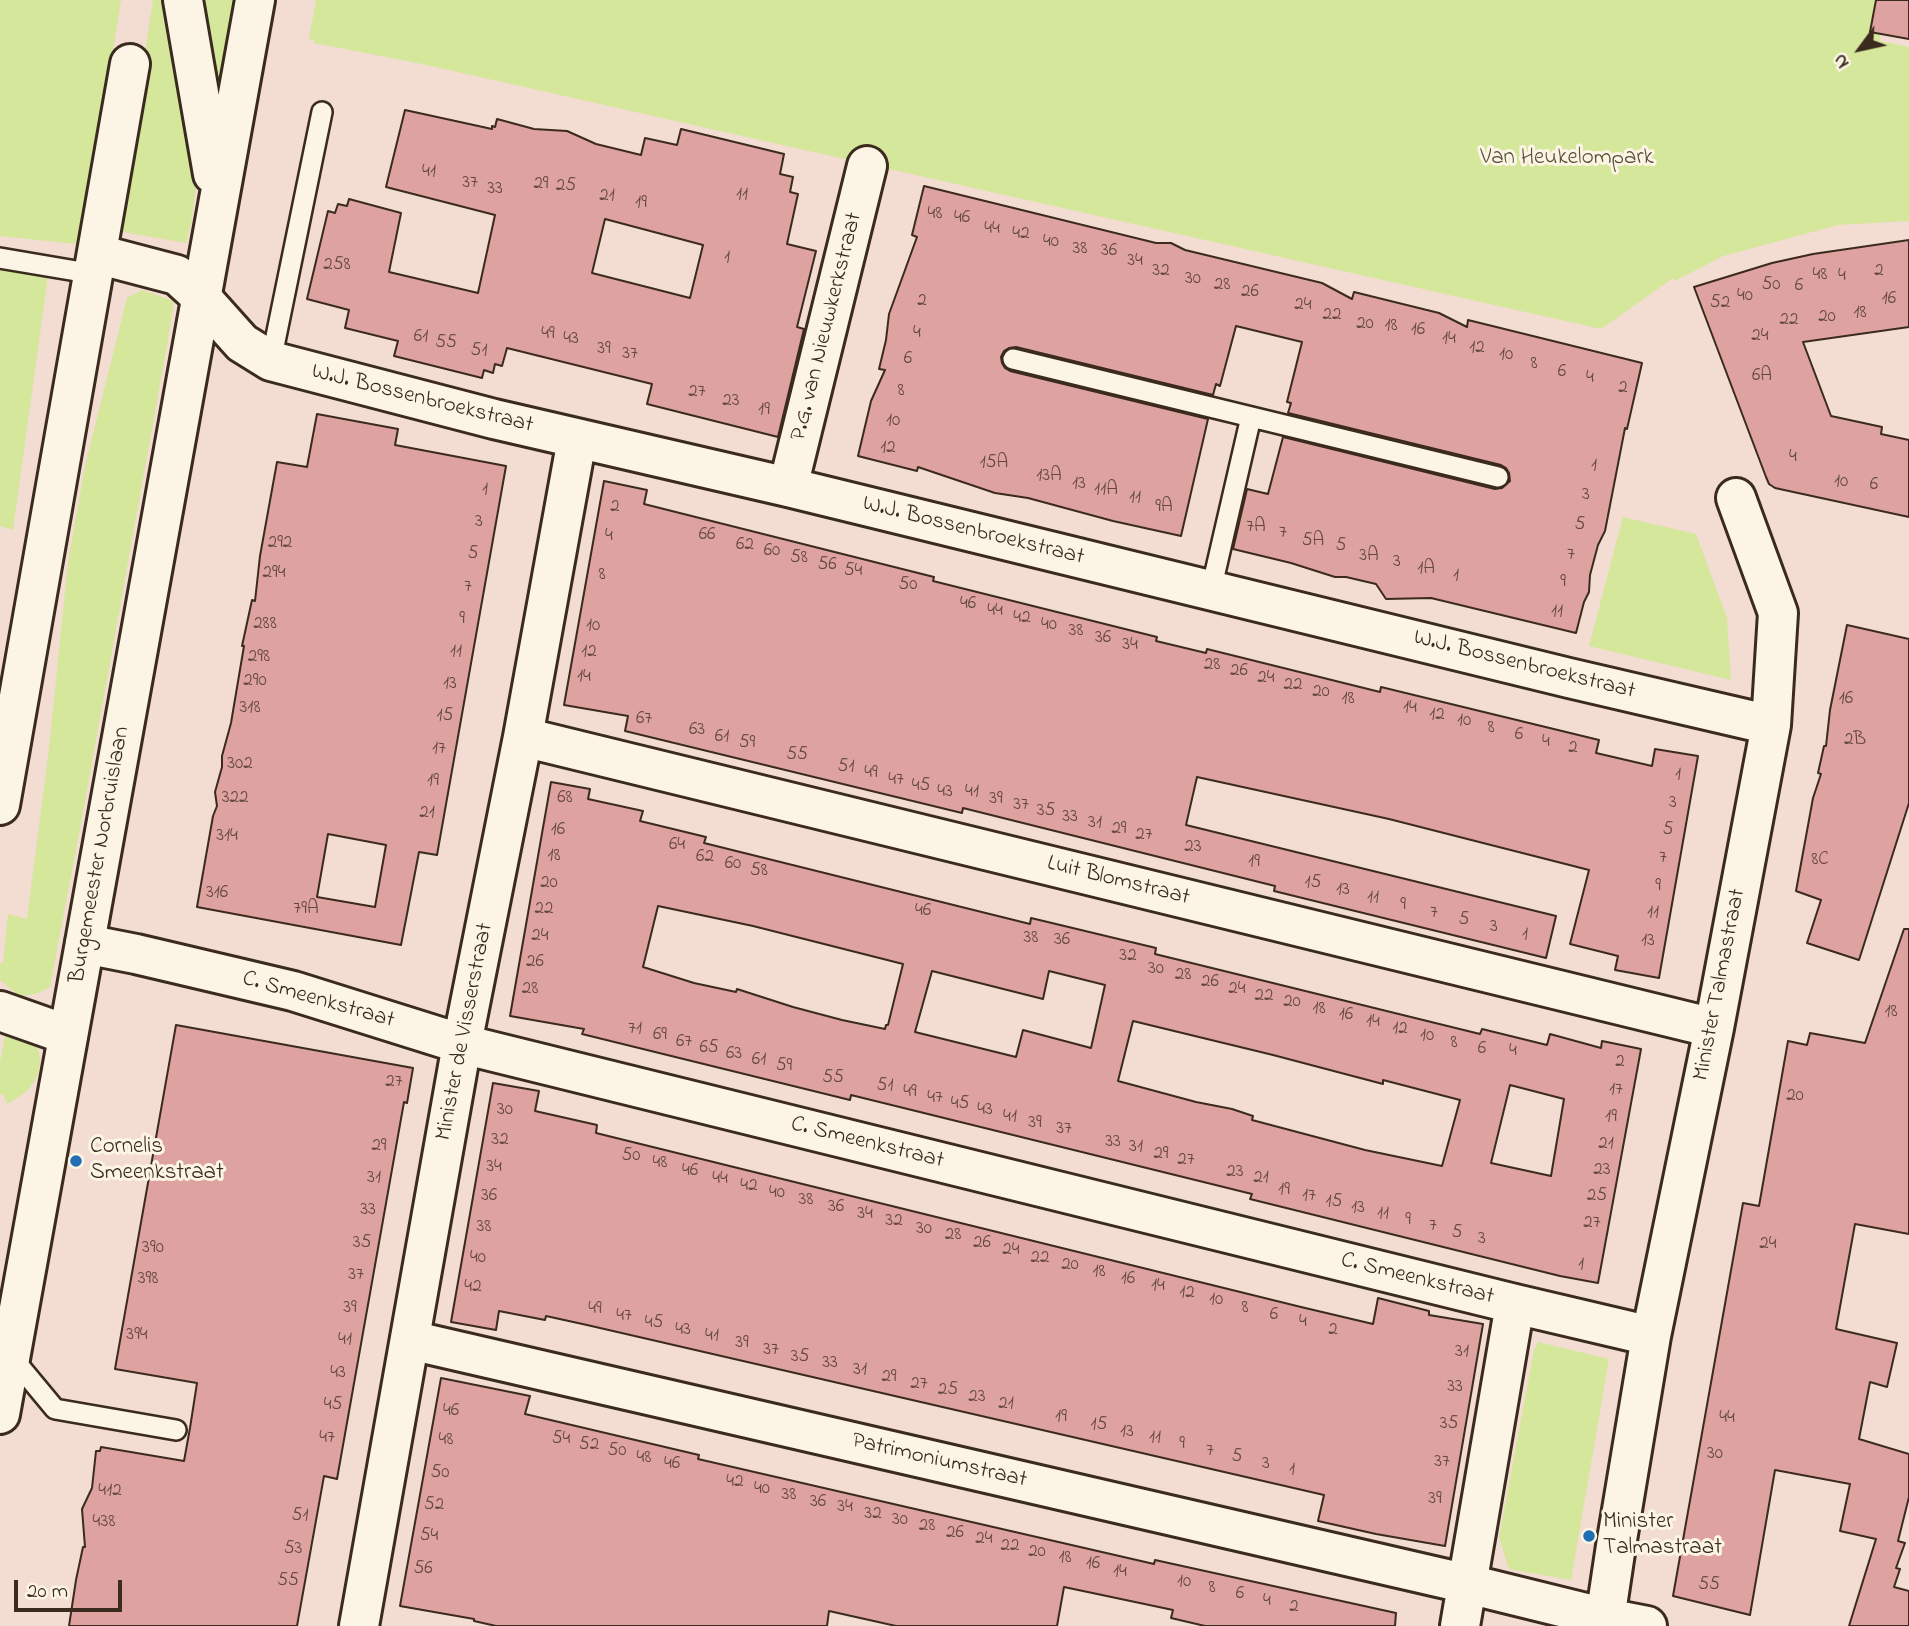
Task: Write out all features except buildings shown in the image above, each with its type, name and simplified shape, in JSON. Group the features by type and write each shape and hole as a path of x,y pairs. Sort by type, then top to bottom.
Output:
{"street":[{"name":"Burgemeester Norbruislaan","path":"183,0 218,200"},
{"name":"Burgemeester Norbruislaan","path":"0,1414 5,1355 85,944 255,0"},
{"path":"1,791 130,64"},
{"name":"P.G. van Nieuwkerkstraat","path":"788,487 867,166"},
{"path":"95,264 177,275 200,295"},
{"name":"W.J. Bossenbroekstraat","path":"200,295 242,343 271,361 578,439 788,487 1771,725"},
{"name":"Minister de Visserstraat","path":"364,1625 463,1044 578,439"},
{"name":"Minister Talmastraat","path":"1605,1622 1615,1546 1651,1336 1714,1028 1771,725 1778,613 1736,498"},
{"name":"Luit Blomstraat","path":"523,737 1714,1028"},
{"name":"C. Smeenkstraat","path":"85,944 293,991 463,1044 1651,1336"},
{"path":"0,1011 68,1035"},
{"path":"1460,1626 1515,1304"},
{"name":"Patrimoniumstraat","path":"411,1340 1468,1584"},
{"path":"1468,1584 1605,1622 1647,1626"}],"lane":[{"path":"271,361 322,112"},
{"path":"0,258 95,264"},
{"path":"1013,359 1498,477"},
{"path":"1212,590 1251,417"},
{"path":"5,1355 55,1409 176,1430"}],"green space":[{"path":"0,0 121,0 97,151 76,244 0,236"},
{"path":"153,0 170,0 197,179 186,243 117,231"},
{"path":"195,0 243,0 222,128"},
{"name":"Van Heukelompark","path":"316,0 1883,0 1880,41 1909,47 1909,221 1838,225 1723,256 1675,281 1673,278 1601,329 422,64 314,43 314,40 309,39"},
{"path":"0,260 49,269 13,530 0,526"},
{"path":"142,290 174,301 168,340 50,987 36,994 19,996 0,980 0,963 3,963 8,914 27,919 49,748 68,562 85,466 127,298"},
{"path":"1623,517 1696,534 1727,618 1731,680 1589,646"},
{"path":"6,1030 33,1038 40,1058 32,1085 25,1093 7,1104 3,1094 0,1095 0,1062"},
{"path":"1538,1342 1609,1359 1571,1580 1509,1569 1499,1537 1534,1350"}],"place":[{"name":"Cornelis Smeenkstraat","path":"76,1161"},
{"name":"Minister Talmastraat","path":"1589,1536"}]}
